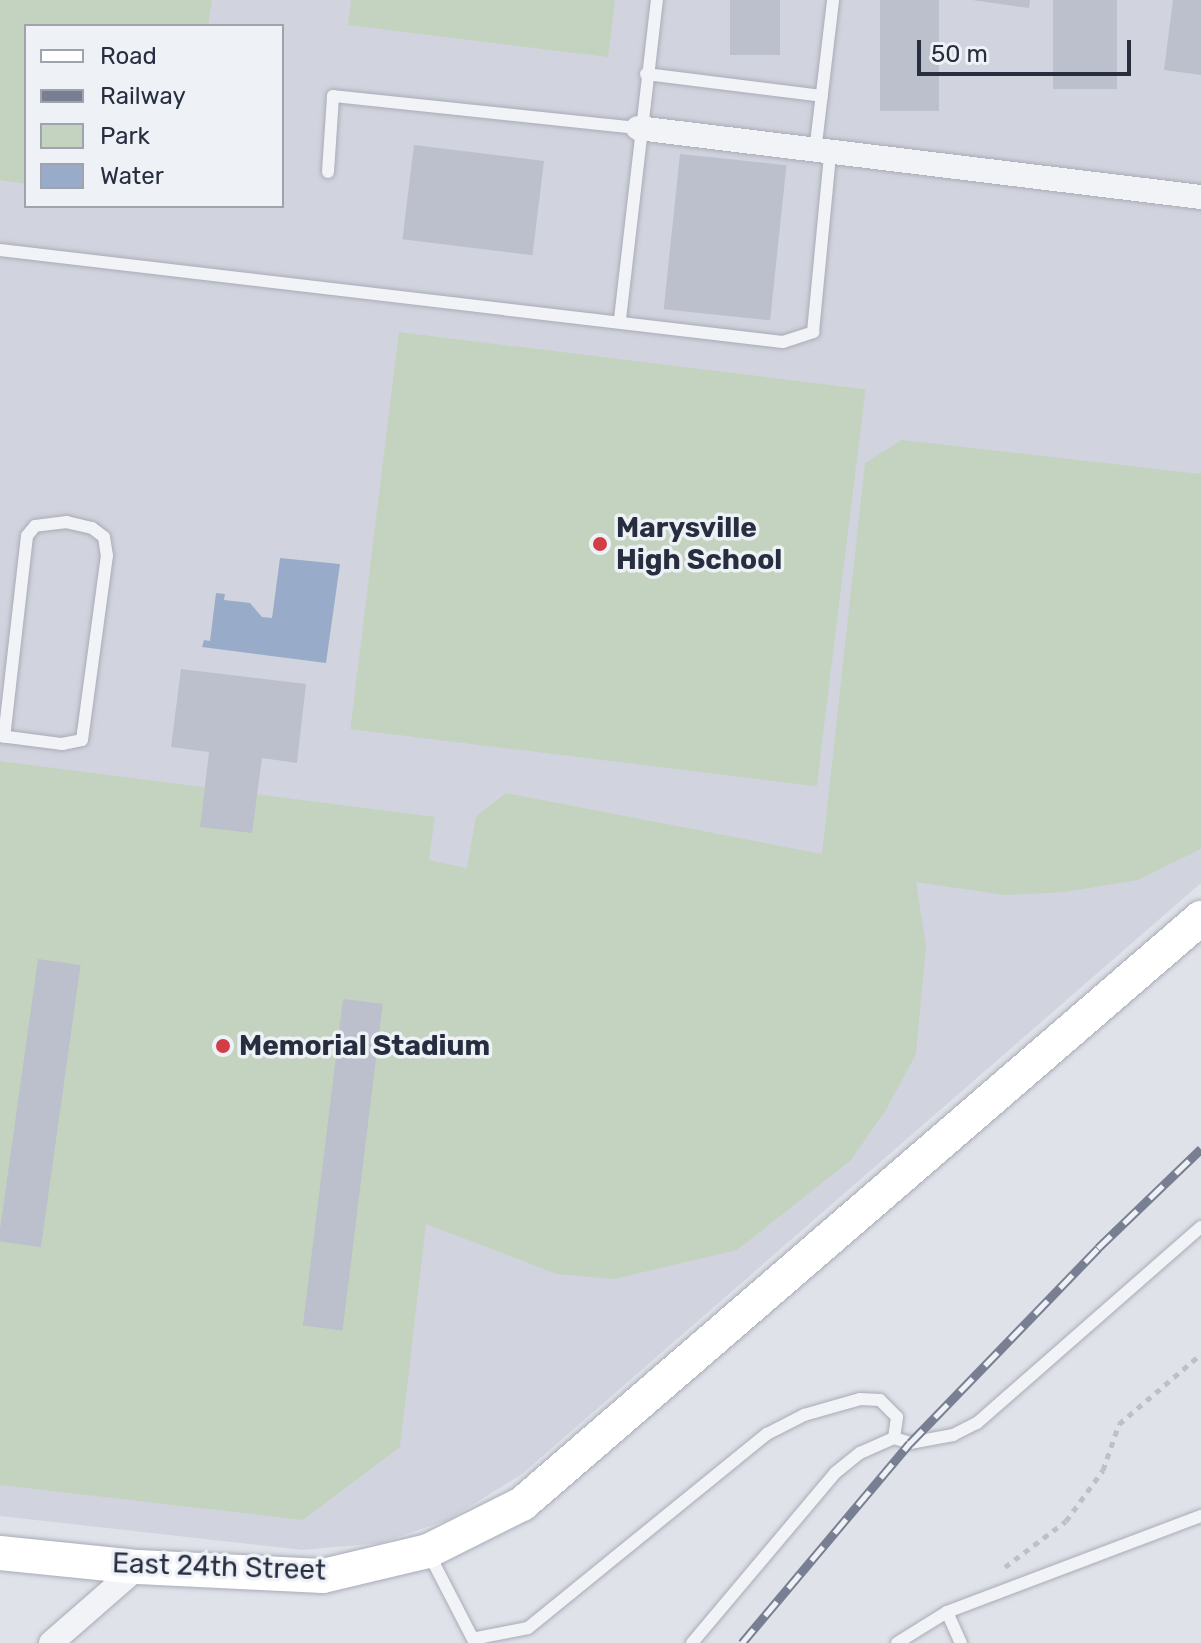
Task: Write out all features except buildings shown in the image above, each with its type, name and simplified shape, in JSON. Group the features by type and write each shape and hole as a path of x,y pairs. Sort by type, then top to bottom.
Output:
{"street":[{"path":"638,128 823,154 1201,197"},
{"name":"East 24th Street","path":"0,1553 138,1567 323,1576 428,1551 522,1504 1201,918"},
{"path":"51,1643 138,1567"}],"lane":[{"path":"620,319 638,128 657,0"},
{"path":"0,250 620,319 783,342 813,332 823,154 822,96 833,0"},
{"path":"646,74 822,96"},
{"path":"328,172 333,96 638,128"},
{"path":"67,522 92,528 104,537 107,556 82,740 62,744 2,736 27,536 35,526 45,524 67,522"},
{"path":"692,1643 835,1473 860,1453 894,1438 910,1443 953,1435 977,1423 1201,1227"},
{"path":"428,1551 450,1602 476,1641 528,1628 767,1434 804,1415 860,1399 880,1400 897,1417 894,1438"},
{"path":"897,1643 947,1612 1201,1516"},
{"path":"947,1612 961,1643"}],"path":[{"path":"995,1575 1066,1521 1103,1470 1119,1424 1201,1354"}],"shaded area":[{"name":"Marysville High School","path":"0,0 1201,0 1201,883 522,1474 448,1520 380,1543 303,1550 0,1516"}],"green space":[{"path":"0,0 212,0 208,24 24,24 24,184 0,180"},
{"path":"351,0 615,0 608,57 348,25"},
{"path":"399,332 865,389 817,786 350,729"},
{"path":"902,440 1201,474 1201,849 1138,880 1065,892 1005,895 916,882 926,946 916,1054 886,1110 851,1160 737,1250 614,1279 557,1274 426,1224 400,1447 303,1520 0,1485 0,761 435,817 429,860 467,868 476,816 506,793 822,854 865,463"}],"water":[{"path":"280,558 340,564 326,663 202,647 204,640 210,641 216,593 225,594 224,600 250,603 262,617 272,618"}],"railway":[{"path":"742,1643 910,1443 1098,1248 1201,1149"}],"place":[{"name":"Marysville High School","path":"600,544"},
{"name":"Memorial Stadium","path":"223,1046"}]}
